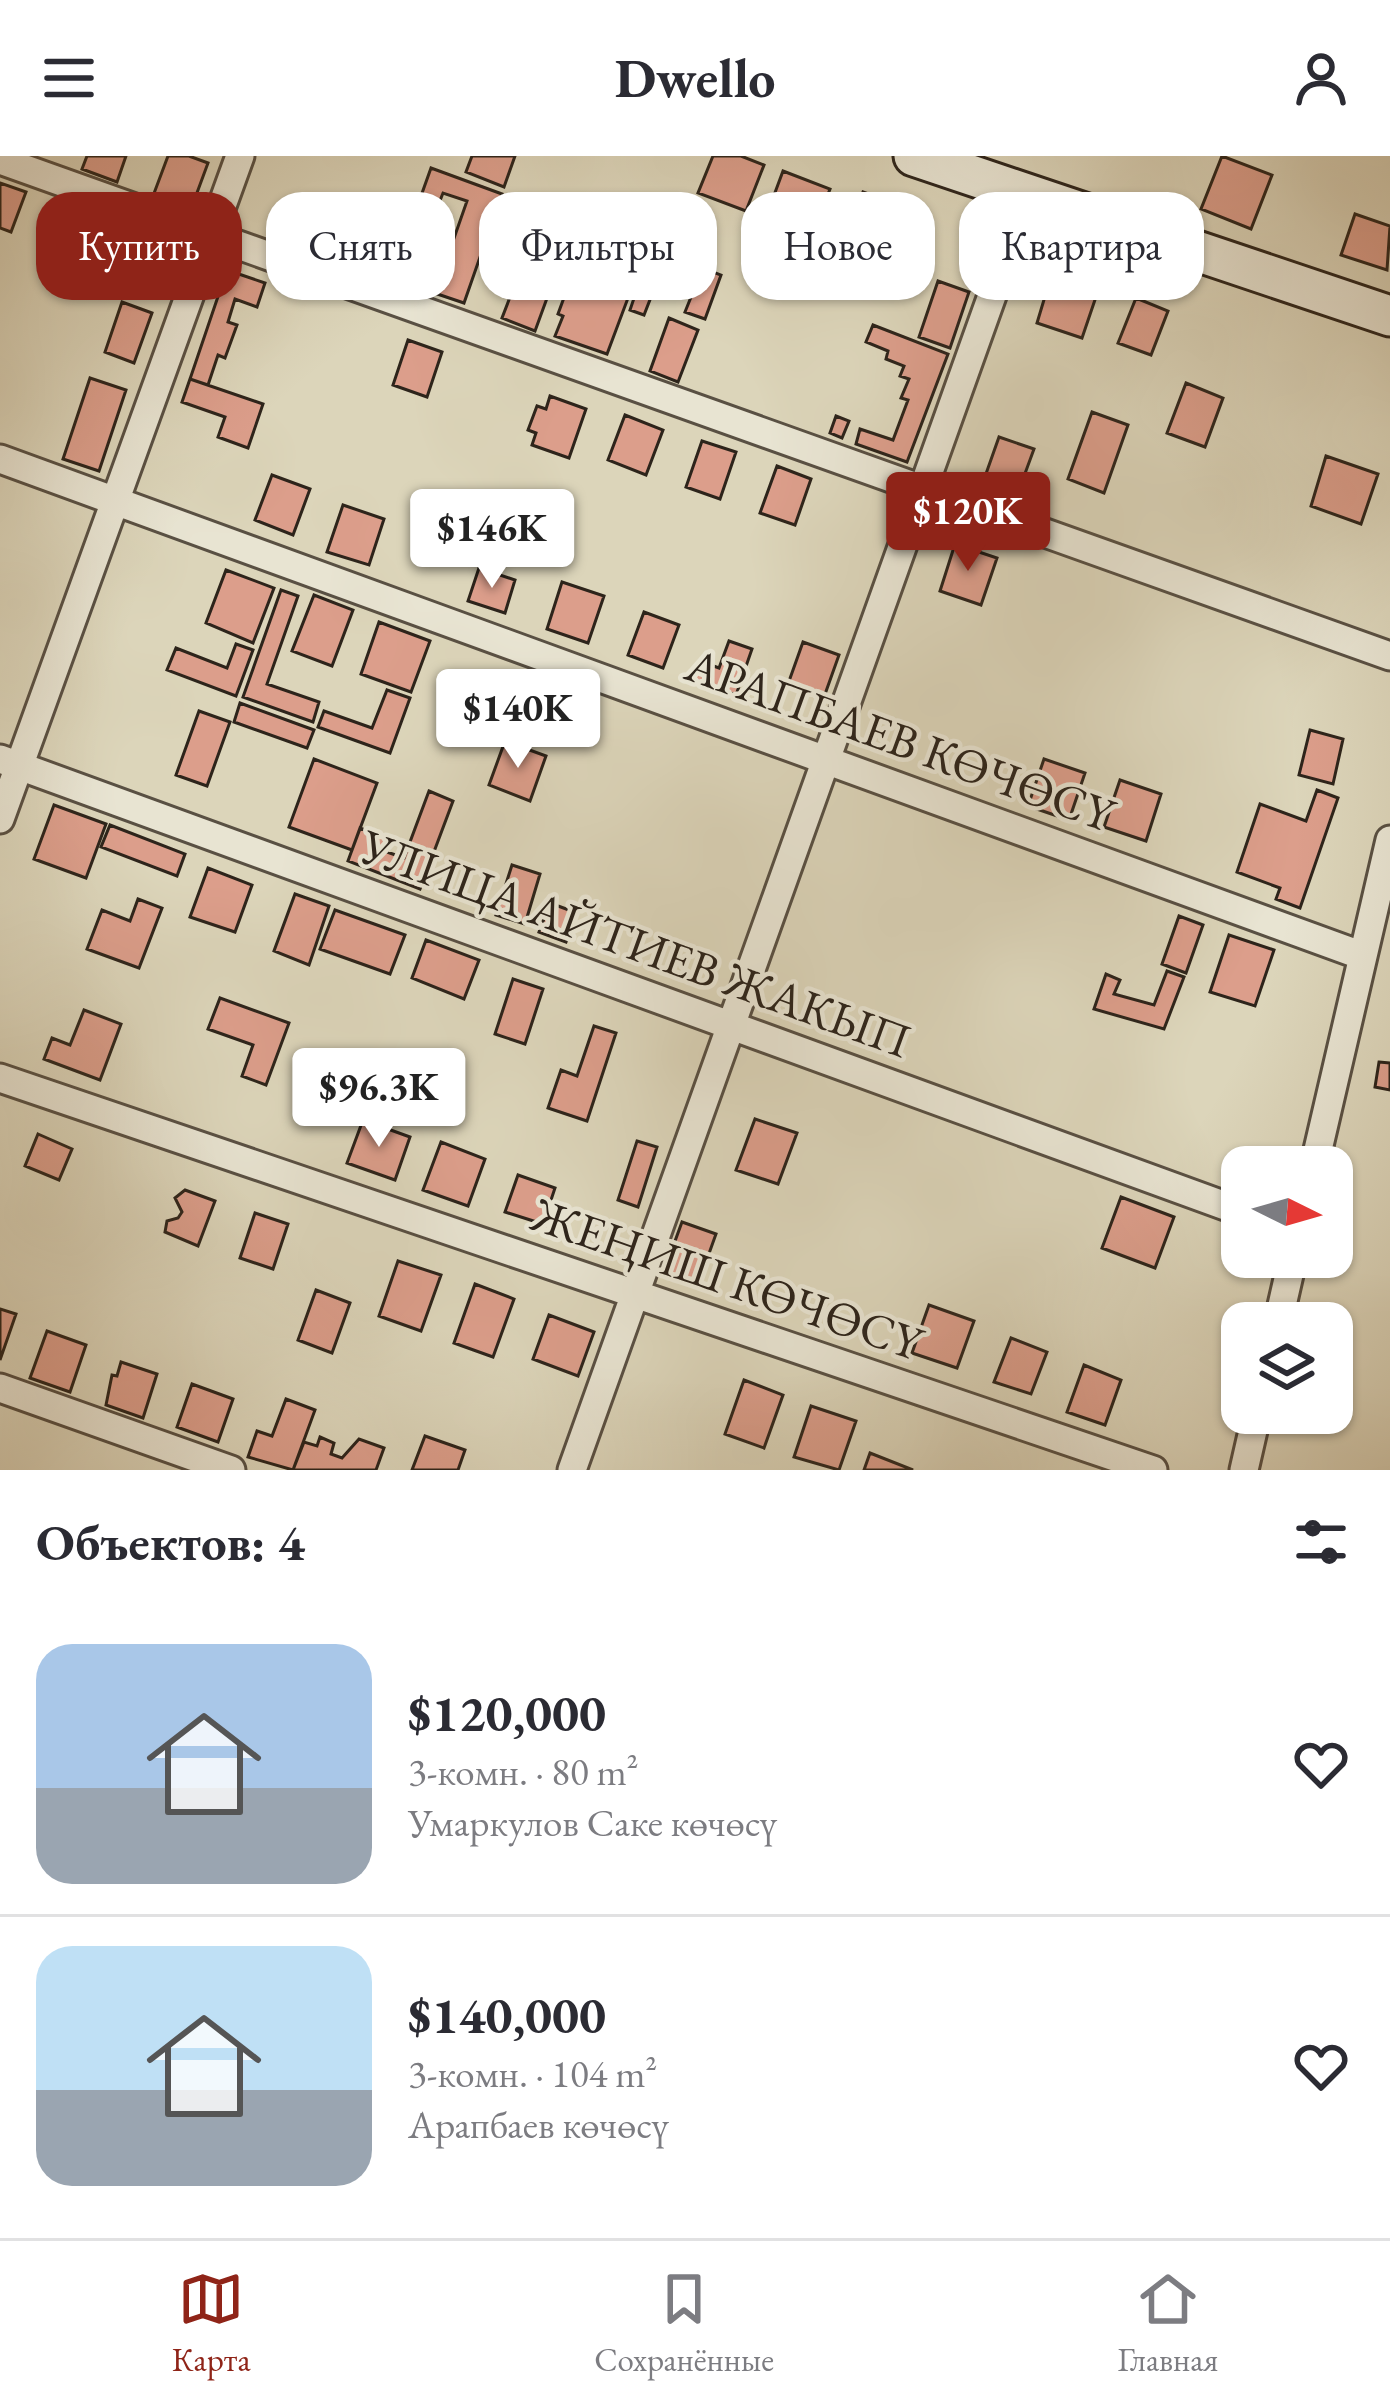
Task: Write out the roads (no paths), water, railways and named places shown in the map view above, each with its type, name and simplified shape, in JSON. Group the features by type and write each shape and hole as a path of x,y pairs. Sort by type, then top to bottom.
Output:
{"main road":[{"path":"914,156 1019,192"},
{"path":"1204,254 1390,316"}],"street":[{"path":"227,192 240,156"},
{"path":"0,160 92,192"},
{"path":"242,245 1390,656"},
{"path":"0,819 10,763 117,502 189,300"},
{"path":"572,1470 990,300"},
{"name":"АРАПБАЕВ КӨЧӨСҮ","path":"0,459 1363,956"},
{"name":"УЛИЦА АЙТИЕВ ЖАКЫП","path":"10,763 1221,1204"},
{"path":"1319,1146 1390,840"},
{"name":"ЖЕҢИШ КӨЧӨСҮ","path":"0,1078 1153,1470"},
{"path":"0,1388 231,1470"},
{"path":"1244,1470 1252,1434"}]}
